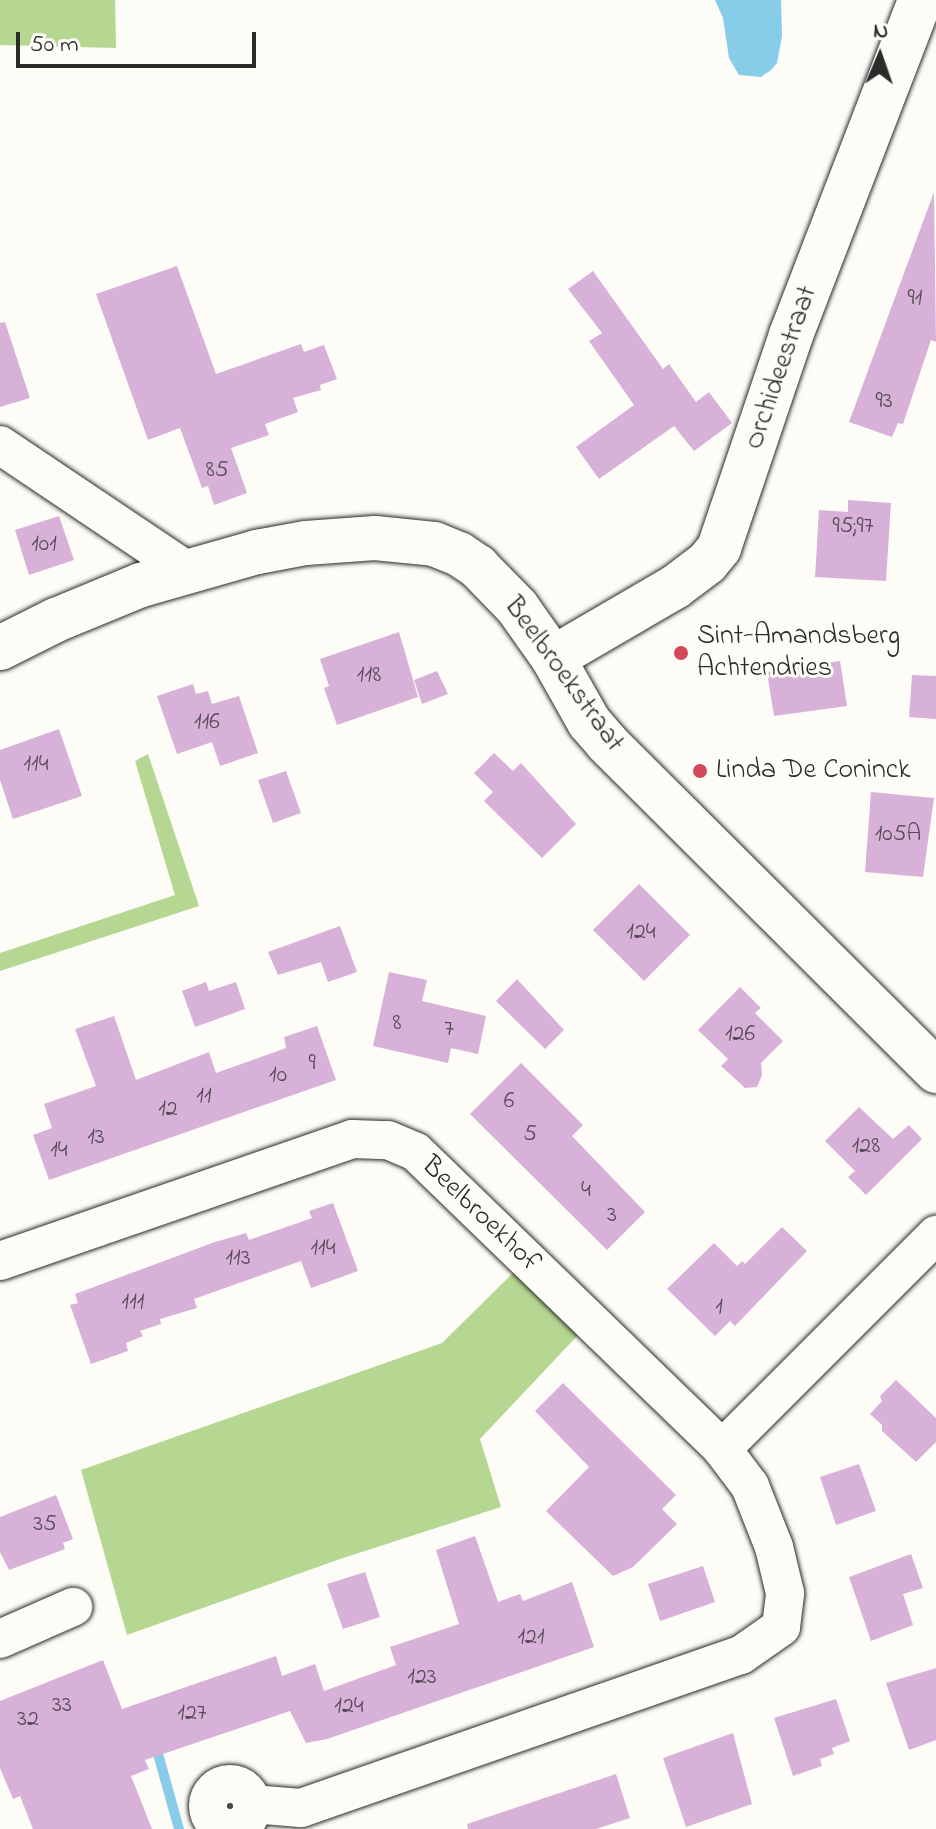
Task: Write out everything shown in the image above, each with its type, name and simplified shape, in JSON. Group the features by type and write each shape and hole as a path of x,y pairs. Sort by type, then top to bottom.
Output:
{"street":[{"name":"Orchideestraat","path":"553,658 675,587 707,563 719,548 791,335 920,0"},
{"path":"0,445 186,570"},
{"name":"Beelbroekstraat","path":"0,648 105,599 186,570 306,543 375,538 434,544 459,554 497,584 553,658 589,722 607,743 936,1071"},
{"name":"Beelbroekhof","path":"0,1261 352,1139 388,1140 416,1152 722,1449 750,1486 774,1547 785,1593 781,1627 741,1655 301,1808 252,1804"},
{"path":"722,1449 936,1235"},
{"path":"0,1639 73,1607"}],"green space":[{"path":"0,0 115,0 116,48 0,45"},
{"path":"148,754 199,906 0,971 0,953 175,895 135,761"},
{"path":"515,1271 579,1334 480,1439 501,1507 340,1559 127,1635 81,1470 442,1343"}],"water":[{"path":"715,0 781,0 782,36 777,63 761,77 739,75 729,58 723,18"}],"building":[{"path":"934,192 936,342 931,340 903,424 898,423 892,437 849,422"},
{"path":"177,266 216,374 301,344 304,352 324,345 337,379 320,385 321,390 293,398 298,412 265,424 269,435 231,448 247,493 214,505 208,486 202,488 180,428 148,440 96,294"},
{"path":"593,271 663,369 669,364 696,402 709,392 732,423 694,451 674,426 599,479 576,447 634,405 589,341 602,333 568,289"},
{"path":"5,322 30,398 0,407 0,323"},
{"path":"848,500 891,503 886,581 815,577 819,510 848,512"},
{"path":"59,516 74,560 29,575 15,530"},
{"path":"399,632 418,697 337,725 324,688 329,686 320,659"},
{"path":"840,661 847,706 774,716 767,672"},
{"path":"437,671 448,694 422,704 414,680"},
{"path":"912,675 936,676 936,719 909,717"},
{"path":"193,684 196,694 208,691 212,704 239,696 258,753 220,766 212,742 177,754 157,696"},
{"path":"59,729 82,796 13,819 0,780 0,750"},
{"path":"494,753 513,771 521,763 576,824 542,858 484,801 493,792 474,773"},
{"path":"286,771 301,813 273,823 258,780"},
{"path":"871,792 934,798 923,877 865,872"},
{"path":"639,884 690,935 644,981 593,930"},
{"path":"340,926 357,972 328,982 321,962 278,975 268,952"},
{"path":"389,972 427,980 422,1001 486,1016 478,1054 451,1048 448,1063 373,1046"},
{"path":"517,979 564,1030 545,1049 496,1001"},
{"path":"206,982 209,991 236,982 245,1009 195,1027 182,991"},
{"path":"740,987 761,1008 755,1013 783,1041 761,1063 762,1075 757,1087 745,1088 721,1066 728,1059 698,1030"},
{"path":"114,1016 136,1080 209,1052 216,1073 286,1048 284,1037 317,1026 336,1080 49,1180 33,1135 52,1128 44,1104 96,1086 75,1029"},
{"path":"521,1063 583,1125 572,1136 645,1212 607,1250 470,1114"},
{"path":"859,1107 893,1139 909,1125 922,1139 866,1195 848,1177 855,1171 825,1141"},
{"path":"333,1203 358,1271 311,1288 301,1261 194,1299 197,1308 160,1319 161,1324 140,1331 143,1336 126,1343 128,1351 91,1364 70,1305 78,1303 75,1294 215,1242 246,1233 249,1240 312,1218 309,1211"},
{"path":"782,1227 807,1251 735,1326 730,1321 715,1336 667,1289 714,1243 737,1266 742,1261 745,1264"},
{"path":"896,1380 936,1418 936,1442 916,1462 882,1431 882,1425 870,1414 882,1401 880,1396"},
{"path":"563,1383 676,1495 662,1509 677,1524 633,1567 613,1576 546,1511 589,1467 535,1411"},
{"path":"859,1464 876,1511 836,1525 820,1477"},
{"path":"56,1495 73,1539 63,1543 65,1549 9,1570 0,1552 0,1517"},
{"path":"475,1536 498,1602 520,1594 523,1601 572,1582 594,1647 327,1739 306,1743 290,1711 145,1760 149,1769 131,1776 152,1829 33,1829 20,1796 13,1799 0,1768 0,1701 103,1660 122,1709 276,1656 282,1676 315,1664 324,1691 396,1665 390,1647 459,1624 436,1550"},
{"path":"911,1554 923,1588 903,1594 913,1625 871,1641 849,1577"},
{"path":"703,1566 715,1602 660,1621 648,1584"},
{"path":"365,1572 380,1617 343,1629 327,1584"},
{"path":"936,1668 936,1740 909,1750 886,1683"},
{"path":"836,1699 850,1741 832,1748 834,1754 820,1759 822,1766 793,1776 774,1718"},
{"path":"733,1733 752,1804 686,1827 663,1758"},
{"path":"616,1774 630,1818 596,1829 468,1829 467,1824"}],"waterway":[{"path":"155,1743 179,1829"}],"place":[{"name":"Sint-Amandsberg Achtendries","path":"681,653"},
{"name":"Linda De Coninck","path":"700,771"}]}
